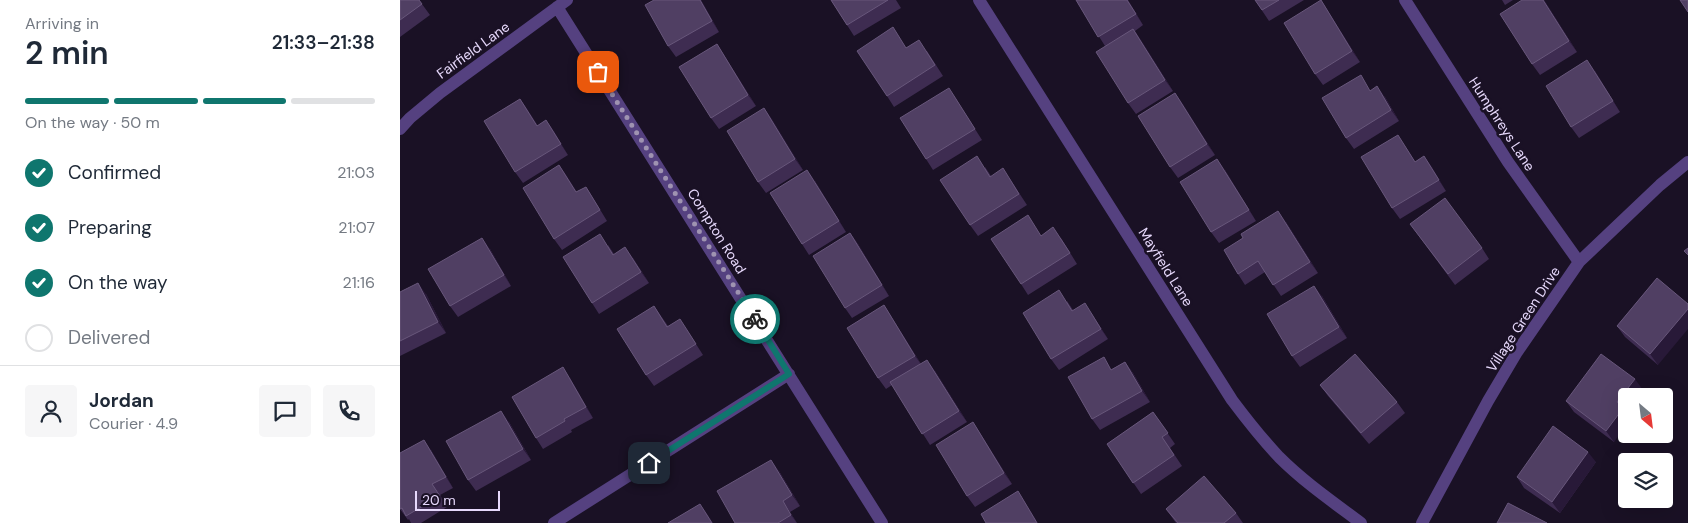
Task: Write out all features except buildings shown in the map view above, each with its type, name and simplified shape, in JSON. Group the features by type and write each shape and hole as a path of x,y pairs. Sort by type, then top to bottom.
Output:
{"street":[{"name":"Mayfield Lane","path":"979,0 1232,400 1251,426 1280,457 1301,477 1361,523"},
{"name":"Humphreys Lane","path":"1405,0 1508,162 1578,262"},
{"name":"Fairfield Lane","path":"400,129 440,93 562,4"},
{"name":"Compton Road","path":"562,4 882,523"},
{"name":"Village Green Drive","path":"1422,523 1507,368 1578,262 1660,185 1688,162"},
{"path":"554,523 789,374"}],"way so far":[{"path":"598,72 755,319"}],"route":[{"path":"649,463 789,374 755,319"}]}
